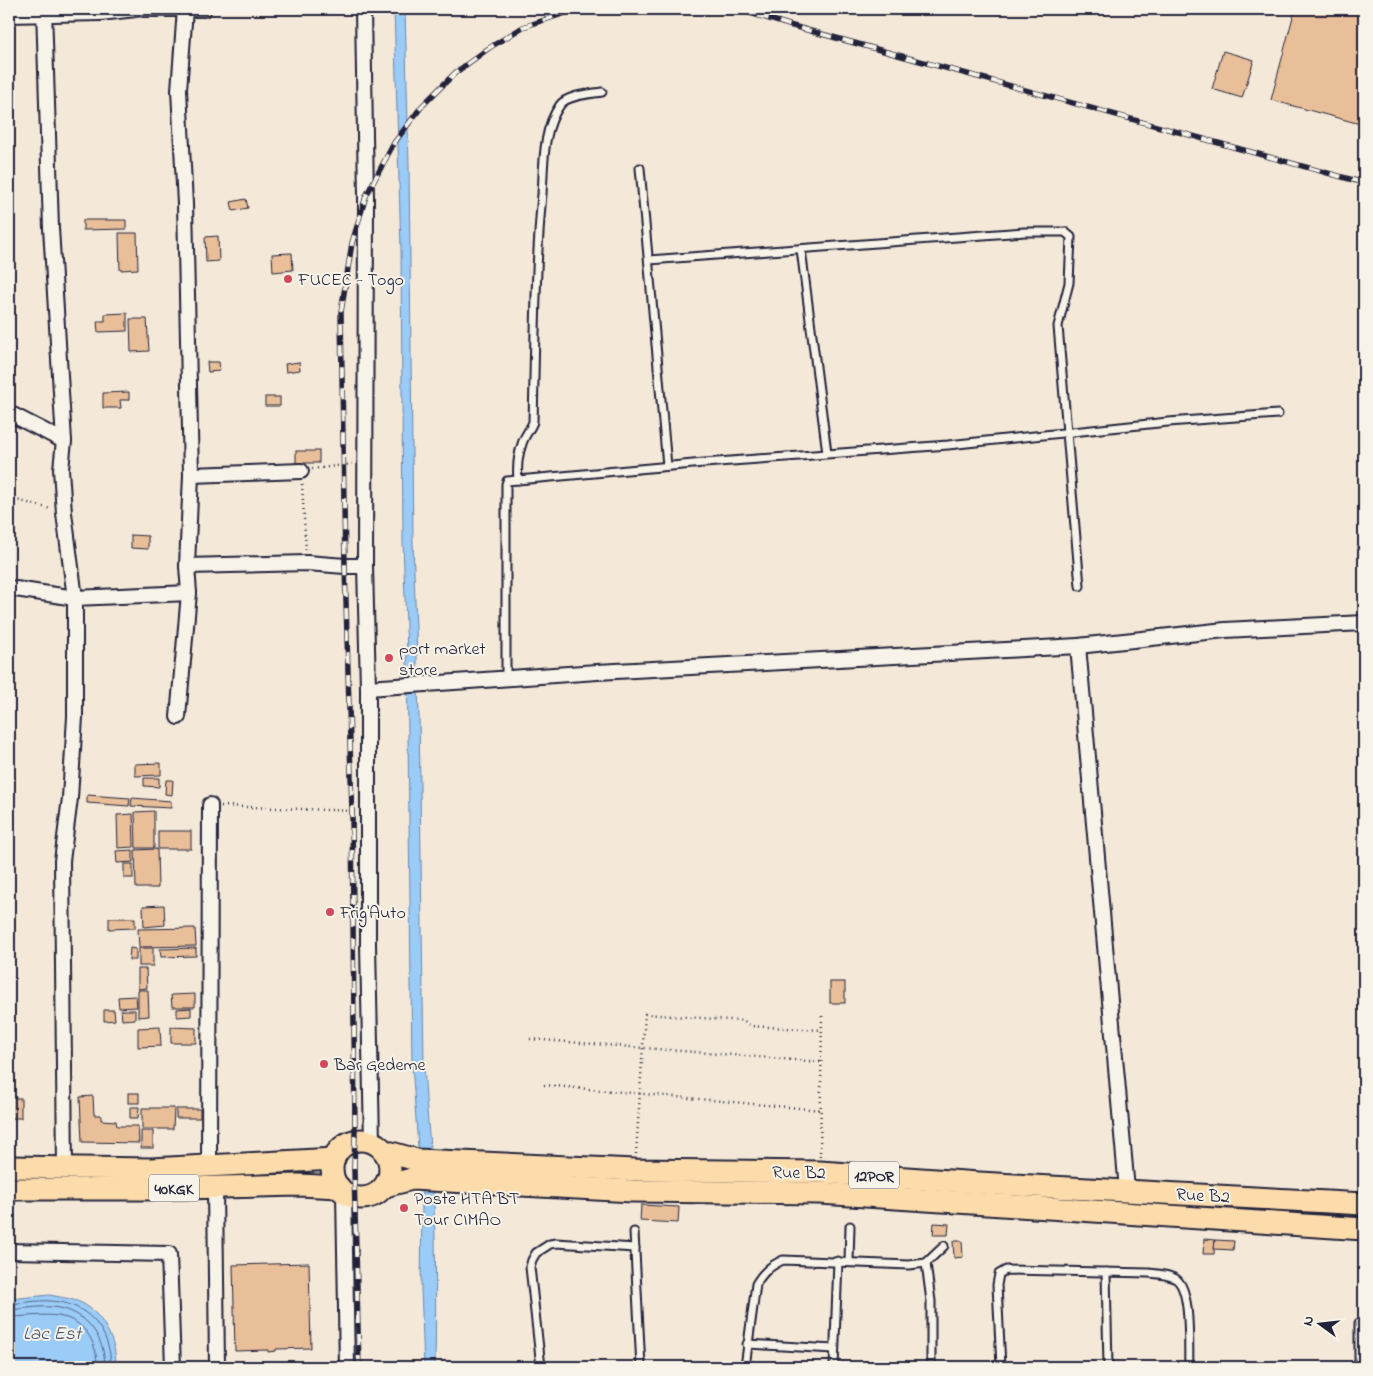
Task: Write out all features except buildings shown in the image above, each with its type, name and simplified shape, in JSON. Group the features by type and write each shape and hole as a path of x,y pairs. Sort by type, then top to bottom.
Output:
{"main road":[{"path":"341,1190 332,1174 334,1158 350,1142 357,1140 378,1146 390,1164 390,1172 384,1186"},
{"name":"Rue B2","path":"378,1146 417,1160 635,1170 820,1172 1364,1204"},
{"name":"40KGK","path":"9,1167 151,1169 334,1158"},
{"name":"Rue B2","path":"384,1186 412,1179 599,1190 820,1193 1364,1229"},
{"name":"40KGK","path":"9,1189 146,1189 299,1185 341,1190 358,1198 366,1198 373,1196 384,1186"}],"street":[{"path":"9,15 44,12 100,13 136,9"},
{"path":"143,9 204,9"},
{"path":"178,717 189,593 187,566 191,474 186,204 179,90 185,9"},
{"path":"364,9 368,965 378,1146"},
{"path":"44,12 51,228 64,441 61,469 64,512 75,598 75,717 70,798 62,860 65,1169"},
{"path":"9,413 64,441"},
{"path":"191,474 301,471"},
{"path":"187,566 307,563 365,566"},
{"path":"9,588 75,598 189,593"},
{"path":"368,688 597,672 1078,646 1225,630 1364,623"},
{"path":"1078,646 1127,1190"},
{"path":"210,805 210,1166"},
{"path":"215,1187 217,1367"},
{"path":"341,1190 347,1367"},
{"path":"9,1251 169,1254 173,1367"}],"lane":[{"path":"518,480 517,470 522,443 533,422 537,243 545,142 560,104 572,98 602,92"},
{"path":"640,168 667,466"},
{"path":"649,260 1025,232 1065,232 1071,237 1069,283 1058,326 1080,586"},
{"path":"801,249 827,453"},
{"path":"506,678 507,481 667,466 948,445 1168,422 1278,414"},
{"path":"849,1262 850,1226"},
{"path":"634,1232 641,1367"},
{"path":"541,1367 530,1267 536,1253 542,1248 556,1243 635,1248"},
{"path":"745,1367 756,1284 762,1273 771,1266 783,1260 909,1265 926,1263 944,1246"},
{"path":"834,1367 838,1261"},
{"path":"926,1263 931,1301 932,1367"},
{"path":"1002,1367 997,1285 999,1274 1006,1270 1156,1274 1177,1280 1183,1288 1186,1300 1189,1367"},
{"path":"1106,1272 1108,1367"},
{"path":"1359,1367 1360,1323"},
{"path":"747,1344 834,1349"}],"path":[{"path":"307,563 301,471 345,464 366,464"},
{"path":"9,498 64,512"},
{"path":"210,805 367,811"},
{"path":"635,1170 645,1014 744,1021 751,1026 822,1030"},
{"path":"820,1172 822,1016"},
{"path":"530,1039 821,1062"},
{"path":"544,1085 820,1110"}],"water":[{"path":"394,9 405,9 409,164 413,542 419,716 424,1066 434,1203 435,1367 424,1367 421,1287 422,1202 412,1065 407,654 403,542 401,250"},
{"name":"Lac Est","path":"50,1295 67,1298 86,1305 101,1319 114,1347 116,1367 9,1367 9,1299"}],"railway":[{"path":"359,1367 354,1170 352,812 345,566 341,312 352,243 366,196 394,143 422,106 455,73 489,48 523,27 578,9"},
{"path":"737,9 789,25 1364,183"}],"place":[{"name":"FUCEC - Togo","path":"288,279"},
{"name":"port market store","path":"389,658"},
{"name":"Frig'Auto","path":"330,912"},
{"name":"Bar Gedeme","path":"324,1064"},
{"name":"Poste HTA BT Tour CIMAO","path":"404,1208"}]}
